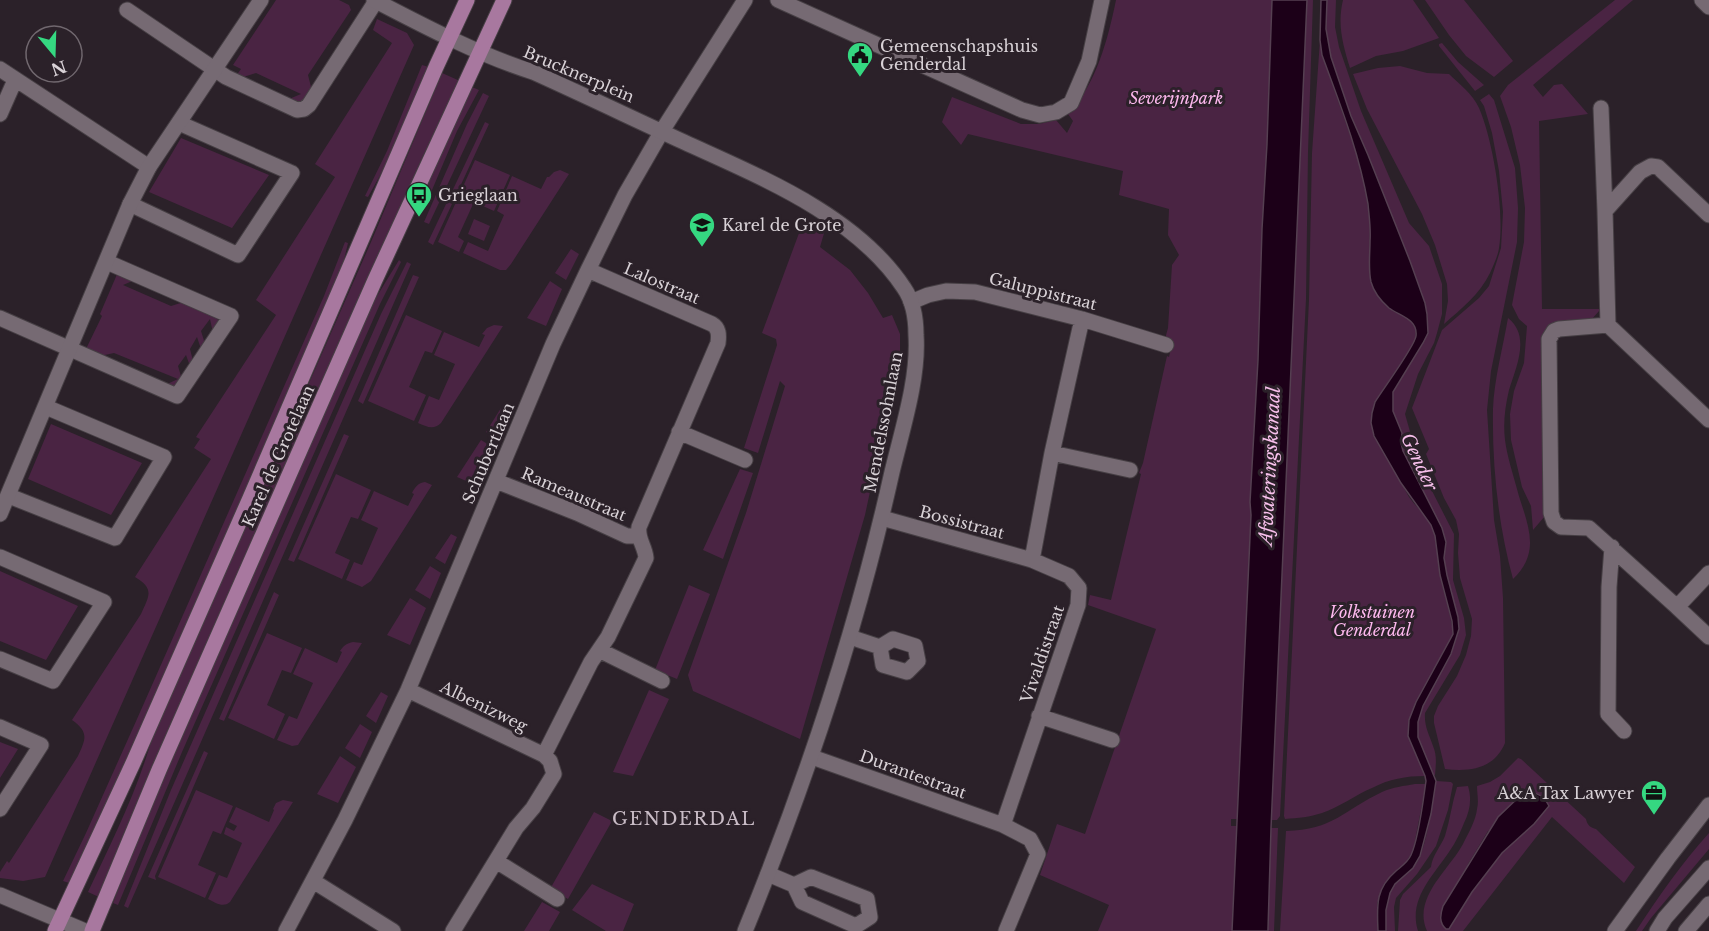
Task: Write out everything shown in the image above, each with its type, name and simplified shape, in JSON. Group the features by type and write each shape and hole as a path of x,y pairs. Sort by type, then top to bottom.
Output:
{"main road":[{"name":"Karel de Grotelaan","path":"58,926 241,519 467,0"},
{"name":"Karel de Grotelaan","path":"92,931 159,770 375,280 504,0"}],"street":[{"path":"0,514 130,204 149,167 261,0"},
{"path":"127,10 226,77 297,110 309,105 375,0 481,52"},
{"name":"Schubertlaan","path":"286,931 345,820 408,690 553,344 588,270 625,195 662,131 745,0"},
{"path":"778,0 1022,110 1040,115 1056,112 1071,103 1089,61 1102,0"},
{"path":"1702,0 1709,7"},
{"name":"Brucknerplein","path":"481,52 533,72 662,131"},
{"path":"0,69 149,167"},
{"path":"0,114 15,80"},
{"path":"1600,108 1608,325 1709,420"},
{"path":"130,204 238,255 292,173 179,123"},
{"name":"Mendelssohnlaan","path":"662,131 777,186 848,230 868,247 904,288 911,302 916,335 914,374 882,518 850,637 812,757 745,931"},
{"path":"1605,211 1640,172 1651,166 1658,167 1709,215"},
{"path":"0,318 177,396 231,316 106,262"},
{"name":"Lalostraat","path":"588,270 712,324 716,328 718,343 679,432"},
{"name":"Galuppistraat","path":"911,302 946,291 975,292 1082,319 1166,345"},
{"path":"1032,560 1052,453 1082,319"},
{"path":"1608,325 1559,329 1549,339 1551,513 1554,522 1561,527 1589,528 1709,638"},
{"path":"9,496 115,538 164,458 46,406"},
{"path":"453,931 516,828 533,808 554,774 550,761 544,755 591,662 608,638 646,558 646,552 638,536 639,527 679,432 745,460"},
{"path":"1052,453 1130,470"},
{"name":"Rameaustraat","path":"496,481 577,513 627,536 638,536"},
{"name":"Bossistraat","path":"882,518 1032,560"},
{"path":"1611,547 1608,714 1624,731"},
{"path":"0,557 104,602 53,681 0,659"},
{"name":"Vivaldistraat","path":"1003,825 1078,605 1079,588 1069,576 1032,560"},
{"path":"1677,607 1709,573"},
{"path":"850,637 880,646"},
{"path":"599,650 662,681"},
{"name":"Albenizweg","path":"408,690 544,755"},
{"name":"Vivaldistraat","path":"1039,716 1112,740"},
{"path":"0,727 41,745 0,809"},
{"name":"Durantestraat","path":"812,757 1003,825"},
{"path":"1615,931 1709,804"},
{"path":"1003,825 1030,839 1038,854 1006,931"},
{"path":"496,861 557,899"},
{"path":"1657,931 1665,918 1709,868"},
{"path":"768,874 794,885 802,902 856,926 870,917 867,899 811,877 794,885"},
{"path":"313,881 393,931"},
{"path":"0,895 58,926 85,931"},
{"path":"1686,931 1709,904"}],"green space":[{"path":"276,0 339,0 349,5 351,10 308,75 312,91 306,100 298,102 289,99 301,94 256,73 240,78 236,76 241,69 233,65"},
{"name":"Severijnpark","path":"1116,0 1272,0 1237,819 1231,819 1231,826 1237,826 1232,931 1098,931 1109,905 1040,875 1057,824 1085,834 1156,629 1088,605 1090,595 1111,600 1141,474 1139,473 1167,356 1169,357 1171,348 1165,339 1168,328 1172,265 1179,255 1168,235 1169,209 1119,195 1123,171 968,134 961,145 942,122 952,97 1021,124 1039,124 1056,120 1067,133 1073,121 1068,114 1086,89 1100,61"},
{"path":"1307,0 1313,0 1306,299 1280,816 1277,820 1271,820"},
{"path":"1327,0 1336,0 1335,27 1339,47 1361,111 1409,223 1429,246 1442,284 1442,314 1437,333 1418,374 1405,414 1415,449 1430,487 1454,534 1453,580 1464,618 1466,635 1460,655 1425,713 1426,726 1435,753 1435,775 1433,775 1418,737 1418,722 1423,706 1451,654 1459,629 1458,617 1447,575 1444,558 1446,542 1442,528 1403,451 1402,433 1393,411 1393,392 1428,333 1427,314 1410,261 1351,116 1331,57 1326,29"},
{"path":"1343,0 1413,0 1439,38 1403,51 1376,56 1350,68 1341,26"},
{"path":"1425,0 1464,0 1513,61 1494,77 1466,56"},
{"path":"1615,0 1633,0 1533,85 1543,97 1554,85 1562,84 1588,114 1539,121 1542,309 1599,309 1599,311 1591,320 1568,320 1555,323 1549,326 1541,338 1545,516 1533,530 1531,506 1522,487 1511,440 1510,414 1514,391 1524,363 1527,326 1519,319 1512,305 1524,242 1525,208 1520,165 1511,127 1500,96 1508,85"},
{"path":"377,19 407,33 414,45 45,877 23,881 0,878 0,872 7,861 9,863 81,750 84,740 83,732 72,720 141,614 148,598 146,585 135,577 211,459 194,448 200,439 196,437 276,315 256,300 335,177 315,164 392,43 373,30"},
{"name":"Volkstuinen Genderdal","path":"1320,40 1322,55 1363,178 1370,220 1369,271 1391,309 1409,319 1416,329 1415,342 1375,402 1373,428 1378,442 1409,497 1432,526 1453,634 1416,702 1408,736 1425,776 1391,780 1322,813 1285,819 1309,300 1312,153"},
{"path":"1442,43 1458,62 1484,85 1475,91 1439,46"},
{"path":"422,65 429,67 392,154 368,197 365,196 387,151"},
{"path":"1400,66 1427,73 1449,74 1470,94 1479,108 1493,157 1500,216 1497,258 1481,288 1444,324 1448,301 1447,284 1435,245 1422,214 1367,109 1353,74"},
{"path":"442,73 460,81 424,154 365,287 124,833 99,897 88,892 138,781 151,742 371,242"},
{"path":"472,87 479,90 457,131 421,216 419,215 425,186"},
{"path":"483,93 489,96 429,224 424,222 467,124"},
{"path":"1489,94 1494,100 1515,168 1518,208 1517,242 1491,371 1487,410 1494,520 1500,556 1503,598 1505,743 1500,752 1488,763 1472,769 1454,770 1445,769 1434,716 1466,655 1471,636 1472,619 1460,578 1459,534 1456,520 1444,498 1426,454 1429,449 1412,408 1442,330 1479,298 1489,286 1501,248 1503,212 1499,171 1492,133 1480,100"},
{"path":"485,122 489,124 433,245 428,242"},
{"path":"181,138 269,175 232,228 149,192"},
{"path":"475,160 510,175 494,211 474,202 458,237 464,241 459,252 438,242"},
{"path":"560,170 569,174 506,270 500,270 463,253 468,242 488,251 504,215 497,211 512,176 541,189 547,177"},
{"path":"805,217 825,230 820,247 850,270 868,293 883,318 892,315 900,334 900,352 865,515 800,739 693,691 688,675 746,513 785,386 780,381 758,453 744,448 777,345 776,339 762,333"},
{"path":"474,219 490,226 484,241 468,234"},
{"path":"345,242 348,243 340,277 103,812 69,883 63,881 324,296"},
{"path":"571,249 579,254 566,280 555,273"},
{"path":"399,260 401,262 380,304 182,752 118,905 113,903 139,835 374,301"},
{"path":"407,262 411,264 128,908 124,906 171,790 381,314"},
{"path":"118,272 137,279 123,285 171,306 187,301 217,317 219,324 213,333 210,319 201,331 206,347 202,352 197,337 190,349 194,365 191,369 186,355 178,366 183,383 175,388 165,385 178,379 114,353 100,356 85,351 102,316 100,314"},
{"path":"413,275 419,277 363,404 358,401"},
{"path":"550,281 562,289 546,326 527,318"},
{"path":"406,315 442,331 432,353 425,351 409,387 426,395 414,421 368,401"},
{"path":"1508,318 1515,325 1519,334 1520,352 1506,403 1505,440 1530,539 1527,560 1513,579 1500,516 1493,430 1495,387"},
{"path":"494,325 503,326 441,423 432,427 418,423 429,396 439,400 455,364 434,355 444,332 479,347 485,335 482,334"},
{"path":"501,408 509,413 498,440 486,432"},
{"path":"51,424 142,463 111,515 28,479"},
{"path":"344,434 349,436 294,562 288,560"},
{"path":"481,440 494,448 478,486 457,477"},
{"path":"740,469 753,473 723,559 703,550"},
{"path":"336,474 371,490 358,519 351,517 335,553 350,560 342,579 298,559"},
{"path":"425,482 432,485 371,581 362,587 346,580 354,562 362,565 378,528 361,520 374,491 408,506 414,489"},
{"path":"451,534 457,537 445,564 435,558"},
{"path":"430,566 441,573 430,599 415,590"},
{"path":"0,571 78,606 46,660 0,641"},
{"path":"689,585 710,594 677,679 655,670"},
{"path":"274,592 279,595 224,721 219,719"},
{"path":"410,598 426,608 410,645 387,635"},
{"path":"267,633 302,648 291,673 282,670 267,705 285,714 274,739 228,718"},
{"path":"353,642 362,643 298,745 292,746 277,740 289,716 297,719 313,683 293,674 305,648 337,663 341,649"},
{"path":"649,690 669,699 633,776 613,772"},
{"path":"381,692 388,696 376,723 366,716"},
{"path":"360,724 372,732 360,758 345,748"},
{"path":"0,742 18,749 0,778"},
{"path":"204,751 208,753 155,876 156,880 148,877"},
{"path":"340,756 356,767 338,803 317,794"},
{"path":"1518,758 1521,759 1586,819 1589,826 1596,829 1635,867 1624,883 1552,817 1463,931 1427,931 1424,907 1434,885 1457,854 1472,827 1478,806 1477,786 1500,776","holes":["1548,806 1534,824 1502,853 1472,892 1449,929 1468,864 1488,831"]},
{"path":"1436,781 1453,784 1448,810 1436,846 1417,874 1396,898 1395,931 1386,931 1387,903 1391,890 1415,865 1421,854"},
{"path":"1415,784 1426,784 1413,851 1406,862 1392,875 1377,903 1378,931 1280,931 1286,831 1302,830 1327,823 1382,792"},
{"path":"1468,786 1470,805 1461,830 1454,845 1419,898 1416,909 1418,931 1398,931 1400,900 1403,894 1431,867 1445,836 1457,787"},
{"path":"196,790 233,806 221,834 213,831 198,865 216,873 205,898 158,877"},
{"path":"283,800 293,802 230,902 222,905 208,899 219,875 227,878 242,843 224,834 226,827 234,831 237,826 229,822 236,807 269,822 276,803"},
{"path":"594,812 612,821 568,899 550,889"},
{"path":"1271,828 1278,828 1274,931 1268,931"},
{"path":"1709,833 1709,849 1642,931 1636,931 1671,880"},
{"path":"592,884 634,904 623,931 606,931 572,910"},
{"path":"542,902 560,912 549,931 524,931"}],"water":[{"name":"Afwateringskanaal","path":"1272,0 1307,0 1268,931 1232,931 1258,360"},
{"path":"1321,0 1327,0 1326,29 1331,57 1351,116 1425,303 1428,333 1393,392 1393,411 1402,433 1403,451 1442,528 1446,542 1444,558 1459,629 1451,654 1423,706 1418,722 1418,737 1436,781 1431,814 1420,856 1413,868 1395,884 1390,893 1386,910 1386,931 1378,931 1379,898 1384,884 1407,862 1414,848 1426,781 1408,736 1409,720 1416,702 1453,634 1431,525 1401,483 1374,436 1371,423 1375,402 1410,349 1416,336 1416,330 1411,322 1383,303 1371,282 1368,204 1354,147 1322,55"},
{"path":"1528,792 1540,796 1549,806 1534,824 1502,853 1472,892 1449,929 1446,929 1441,919 1443,906 1498,817 1521,795"}],"place":[{"name":"Gemeenschapshuis Genderdal","path":"860,78"},
{"name":"Grieglaan","path":"419,218"},
{"name":"Karel de Grote","path":"702,248"},
{"name":"A&A Tax Lawyer","path":"1654,816"}],"district":[{"name":"GENDERDAL","path":"684,819"}],"water label":[{"name":"Gender","path":"1419,462"}]}
